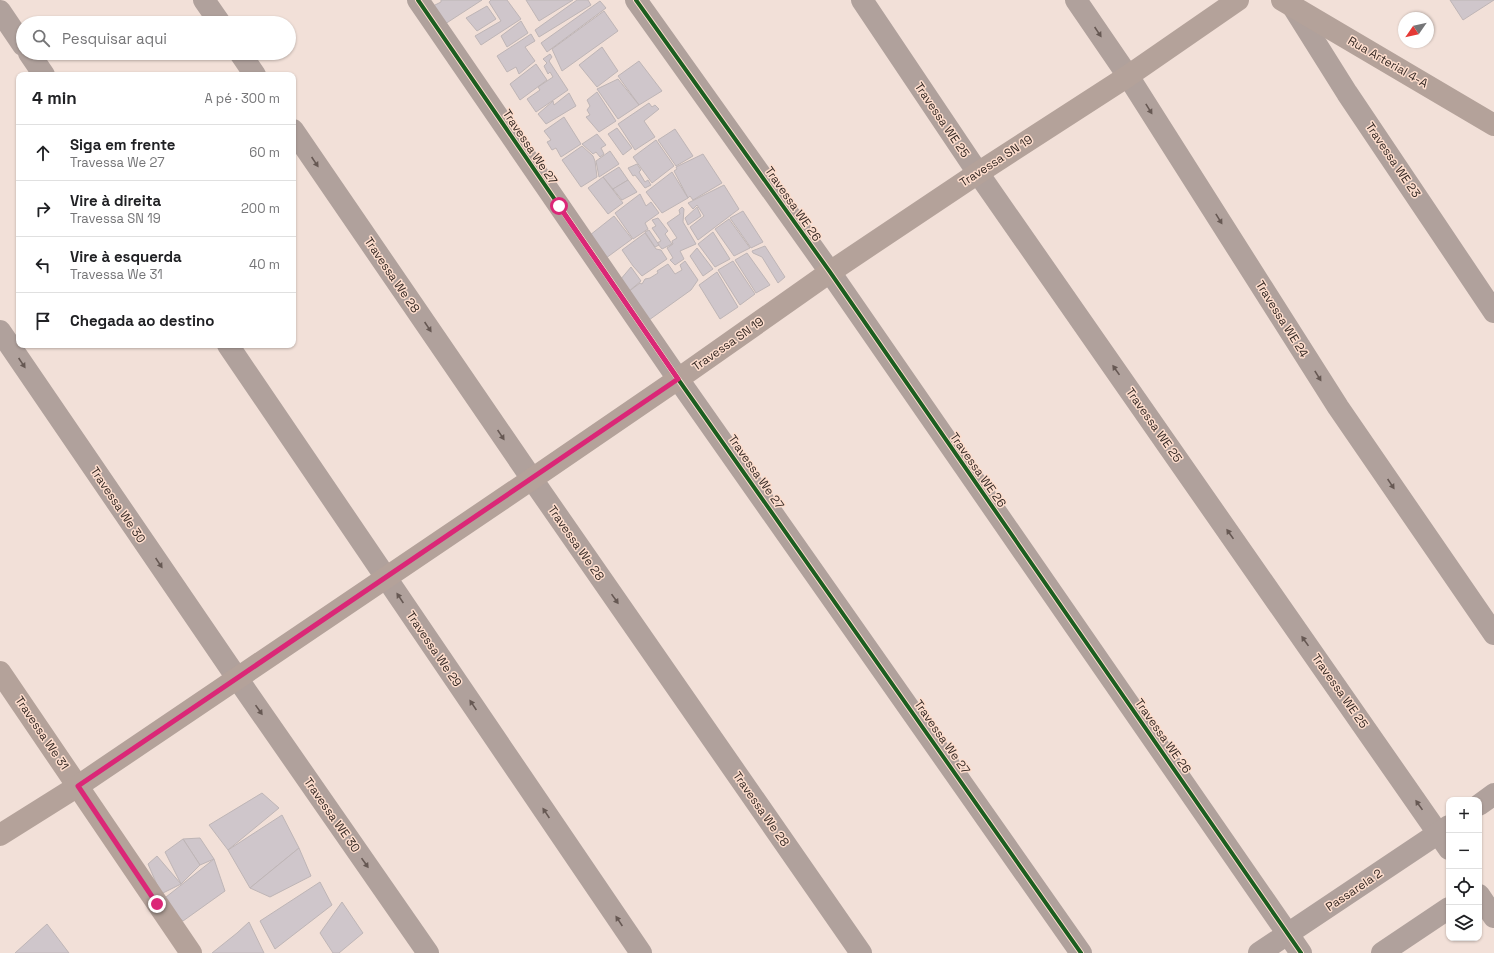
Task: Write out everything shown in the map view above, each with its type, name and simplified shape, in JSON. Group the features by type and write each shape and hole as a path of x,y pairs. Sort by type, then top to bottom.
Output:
{"main road":[{"name":"Travessa SN 19","path":"0,835 78,786 532,479 830,272 978,173 1128,76 1238,0"},
{"name":"Rua Arterial 4-A","path":"1287,3 1494,124"},
{"name":"Travessa We 31","path":"0,672 191,953"}],"street":[{"path":"204,0 215,16"},
{"name":"Travessa We 27","path":"418,0 678,379 1081,953"},
{"name":"Travessa WE 26","path":"636,0 830,272 1301,953"},
{"name":"Travessa WE 25","path":"862,0 978,173 1446,836"},
{"name":"Travessa WE 24","path":"1076,0 1128,76 1338,407 1494,634"},
{"name":"Travessa WE 23","path":"1287,3 1494,312"},
{"path":"0,11 16,35"},
{"path":"34,60 42,72"},
{"path":"245,60 253,72"},
{"name":"Travessa We 28","path":"296,134 532,479 861,953"},
{"name":"Travessa We 30","path":"0,331 237,678"},
{"name":"Travessa We 29","path":"230,348 641,953"},
{"name":"Travessa WE 30","path":"237,678 428,953"},
{"path":"1482,803 1494,794"},
{"name":"Passarela 2","path":"1259,953 1287,934 1446,836"},
{"path":"1482,899 1494,917"},
{"path":"1382,953 1446,910"}],"building":[{"path":"441,0 482,0 445,24 431,7 441,2"},
{"path":"491,0 507,0 521,19 481,45 475,36 501,21 489,2"},
{"path":"526,0 573,0 539,21"},
{"path":"577,0 588,0 591,5 539,37 535,30"},
{"path":"1450,0 1494,0 1463,20"},
{"path":"600,1 606,8 547,52 541,43"},
{"path":"487,6 496,19 477,31 466,18"},
{"path":"604,11 618,31 562,71 552,49"},
{"path":"521,21 528,33 507,47 501,36"},
{"path":"531,34 535,41 525,47 535,61 519,74 516,67 507,72 497,56"},
{"path":"602,47 618,71 597,87 579,65"},
{"path":"550,54 552,57 549,61 568,90 536,112 527,99 540,90 538,87 553,77 550,72 548,74 544,66 547,63 543,59"},
{"path":"639,61 662,91 639,105 618,76"},
{"path":"536,64 547,80 520,100 510,84"},
{"path":"618,79 639,105 618,119 597,89"},
{"path":"597,92 616,121 599,132 586,117 590,115 587,110 590,106 587,100"},
{"path":"569,93 576,106 546,124 538,114 553,101 554,105"},
{"path":"649,103 652,107 655,105 659,109 644,121 655,137 635,150 618,124"},
{"path":"564,117 581,144 561,157 556,148 552,150 547,142 551,140 544,131"},
{"path":"617,128 632,148 623,155 608,134"},
{"path":"675,129 693,156 676,166 658,140"},
{"path":"597,134 606,145 601,148 604,154 600,157 596,152 593,154 582,144"},
{"path":"656,140 674,166 652,183 633,157"},
{"path":"582,146 593,156 597,177 581,187 562,160"},
{"path":"610,151 619,164 599,177 596,161"},
{"path":"703,154 722,183 693,200 690,196 688,198 674,171 677,169 676,167"},
{"path":"637,164 641,170 639,172 645,182 648,180 651,185 645,188 635,175 633,176 628,168"},
{"path":"619,167 628,180 613,189 603,177"},
{"path":"672,172 688,198 662,213 646,192"},
{"path":"603,177 623,203 608,214 588,188"},
{"path":"628,180 637,192 622,200 613,189"},
{"path":"724,185 739,209 698,240 690,227 704,216 697,205 693,209 688,203"},
{"path":"640,194 646,206 651,202 659,213 645,223 648,229 633,239 615,213"},
{"path":"682,207 684,209 683,222 696,244 680,251 684,259 675,265 670,260 673,258 667,248 673,244 672,241 677,238 667,223 680,214 679,210"},
{"path":"697,207 701,216 688,225 685,218"},
{"path":"743,211 763,242 751,248 730,218"},
{"path":"614,216 632,239 602,261 585,239"},
{"path":"658,218 668,231 665,234 672,244 662,249 657,243 661,241 652,228 656,226 652,220"},
{"path":"729,219 750,248 734,256 715,229"},
{"path":"649,230 659,245 655,247 645,232"},
{"path":"713,232 730,259 715,267 698,244"},
{"path":"645,233 656,249 661,250 667,259 642,276 622,250"},
{"path":"765,246 785,277 778,283 762,257 753,253 752,251"},
{"path":"697,248 713,269 703,276 690,256"},
{"path":"747,253 770,285 756,293 735,260"},
{"path":"685,261 698,280 691,290 649,320 628,292 640,283 642,284 645,279 658,273 657,271 668,264 675,274 682,270 680,265"},
{"path":"733,261 755,294 740,305 718,270"},
{"path":"631,267 641,281 628,292 620,280"},
{"path":"717,272 738,307 720,319 699,285"},
{"path":"262,793 279,808 228,850 209,825"},
{"path":"282,815 299,848 250,888 228,850"},
{"path":"200,838 214,859 200,865 183,839"},
{"path":"183,839 200,865 181,884 165,852"},
{"path":"299,848 311,876 270,897 250,888"},
{"path":"157,856 181,884 161,894 148,864"},
{"path":"214,859 225,891 183,921 161,901"},
{"path":"320,882 332,905 275,949 260,921"},
{"path":"342,902 363,933 339,953 333,953 320,933"},
{"path":"249,922 264,953 212,953 237,933"},
{"path":"47,924 69,953 15,953"}],"cycle path":[{"path":"418,0 678,379 1081,953"},
{"path":"636,0 830,272 1301,953"}],"route":[{"path":"157,904 78,786 678,379 559,206"}]}
